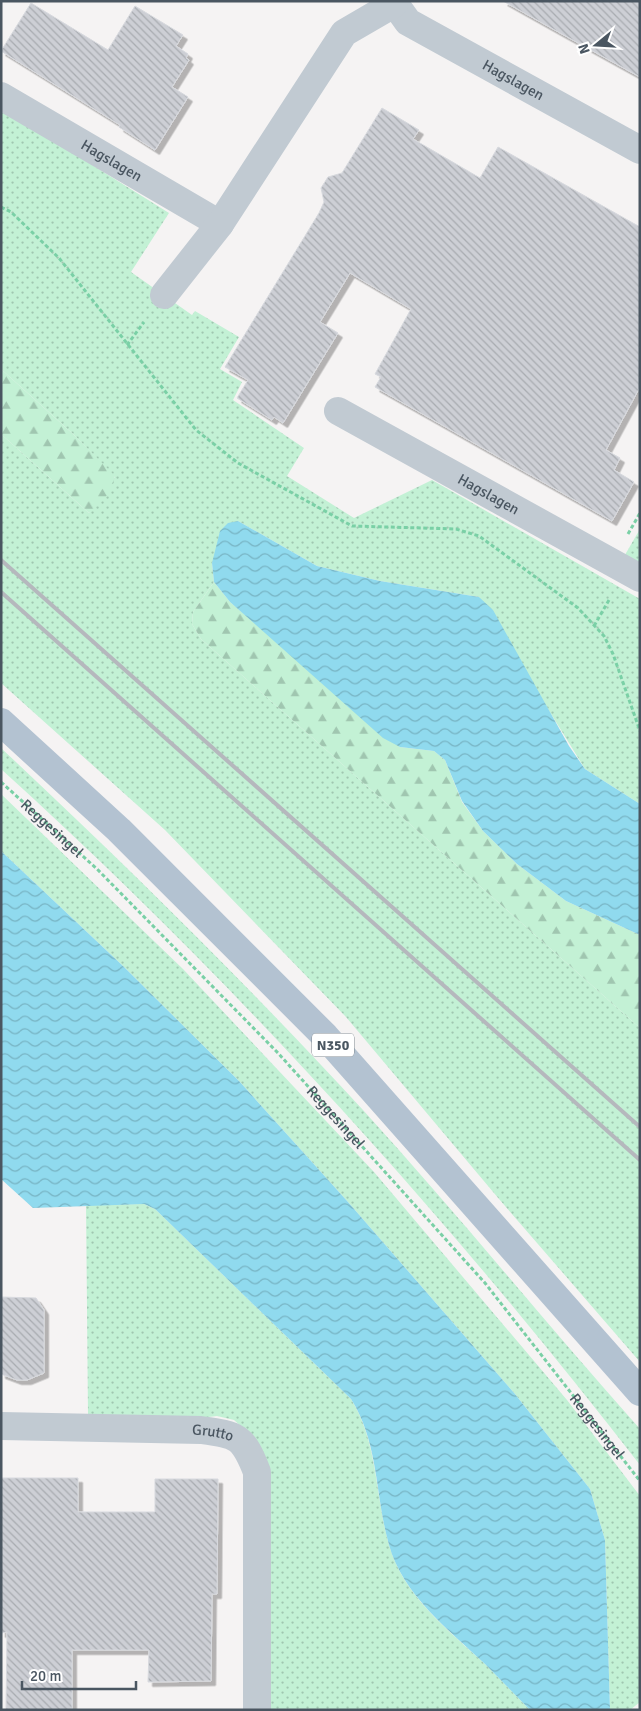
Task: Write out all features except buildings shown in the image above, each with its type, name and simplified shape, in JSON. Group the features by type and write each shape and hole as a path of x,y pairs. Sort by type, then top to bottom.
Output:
{"main road":[{"name":"N350","path":"1,722 119,830 325,1036 640,1392"}],"street":[{"name":"Hagslagen","path":"164,295 220,224 344,33 393,3 408,22 640,150"},
{"name":"Hagslagen","path":"1,96 220,224"},
{"name":"Hagslagen","path":"338,411 640,578"},
{"name":"Grutto","path":"1,1426 201,1430 230,1434 241,1441 257,1472 257,1710"}],"path":[{"path":"1,207 11,212 59,258 196,430 238,463 352,526 456,528 480,536 578,608 604,636 613,654 640,731"},
{"name":"Reggesingel","path":"1,782 97,869 278,1052 485,1283 640,1481"}],"green space":[{"path":"1,108 169,213 131,272 192,315 195,311 239,337 220,369 242,382 233,400 304,448 287,476 354,518 432,480 640,599 640,804 585,769 479,597 380,581 317,566 238,521 212,563 214,582 193,612 192,624 201,639 640,1028 640,1362 499,1199 346,1017 165,830 1,683 1,434 89,513 115,477 73,434 1,369"},
{"path":"1,369 73,434 115,476 110,493 89,513 1,434"},
{"path":"640,529 640,570 622,560"},
{"path":"214,582 230,602 400,747 434,751 445,760 462,802 483,831 517,864 566,901 640,935 640,1028 201,639 192,624 193,612"},
{"path":"1,748 94,836 230,971 319,1063 398,1149 640,1429 640,1465 567,1372 415,1191 336,1103 172,932 1,769"},
{"path":"1,794 183,969 374,1172 567,1400 640,1496 640,1702 630,1710 610,1710 605,1540 590,1489 515,1394 348,1202 239,1081 123,966 1,851"},
{"path":"144,1204 155,1209 351,1399 360,1416 371,1451 389,1545 405,1580 416,1596 442,1625 485,1664 530,1710 268,1710 256,1440 234,1420 217,1416 192,1419 88,1414 86,1205"}],"water":[{"path":"238,521 317,566 380,581 479,597 493,610 569,746 585,769 640,804 640,935 566,901 517,864 483,831 462,801 445,760 434,751 400,747 383,738 230,602 214,582 212,563 220,531 228,523"},
{"path":"1,851 123,966 239,1081 348,1202 515,1394 590,1489 605,1540 610,1710 530,1710 428,1610 405,1580 389,1545 384,1526 372,1452 367,1433 351,1399 155,1209 144,1204 33,1208 1,1179"}],"railway":[{"path":"1,560 640,1127"},
{"path":"1,592 640,1160"}]}
